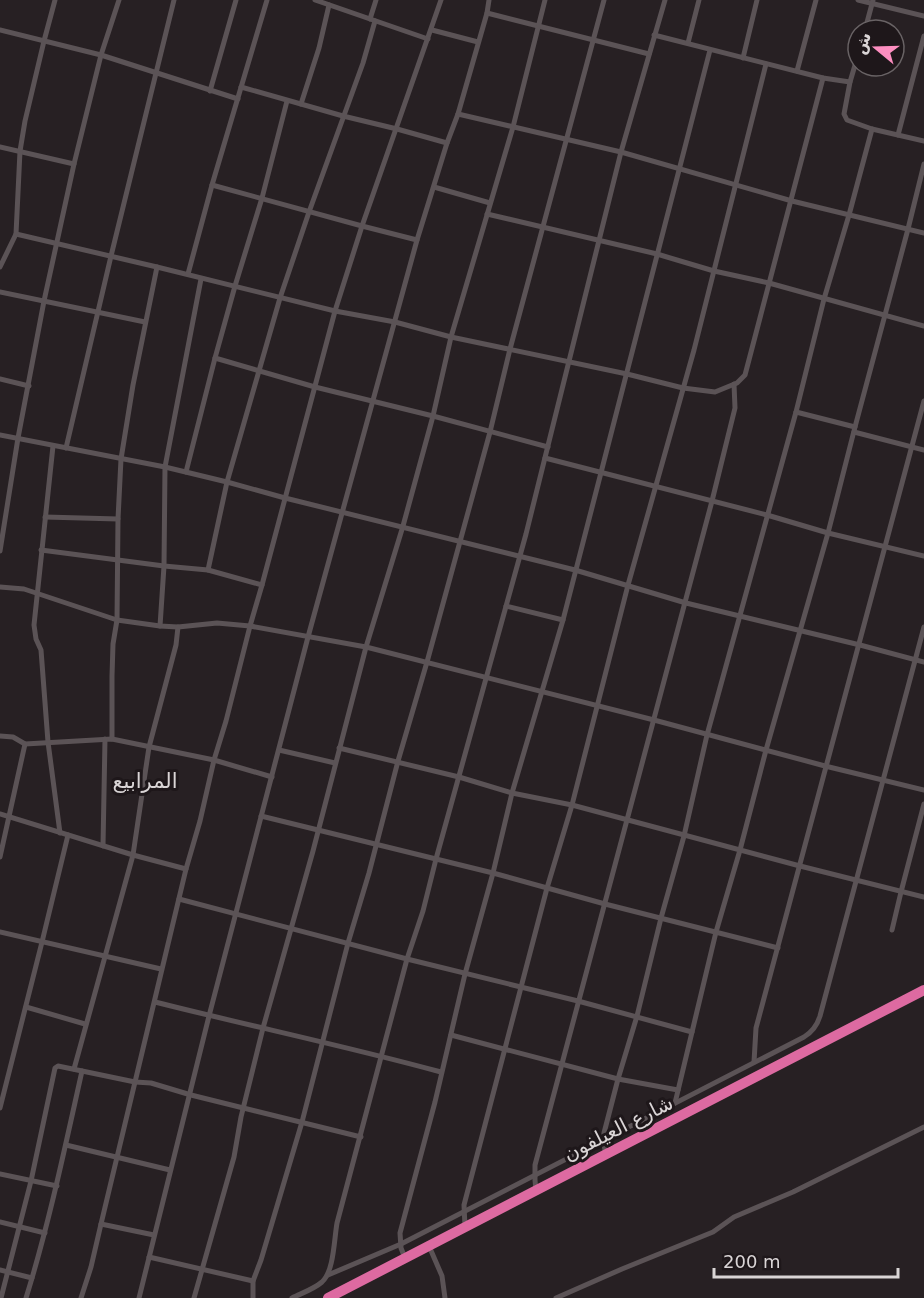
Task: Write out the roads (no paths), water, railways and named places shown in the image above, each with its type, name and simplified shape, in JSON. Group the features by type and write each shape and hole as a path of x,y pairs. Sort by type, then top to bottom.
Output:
{"highway":[{"name":"شارع العيلفون","path":"328,1298 924,990"}],"street":[{"path":"0,265 16,234 20,151 25,121 55,0"},
{"path":"0,550 44,301 74,164 101,55 118,0"},
{"path":"66,448 174,0"},
{"path":"210,91 236,0"},
{"path":"188,274 267,0"},
{"path":"315,0 428,39"},
{"path":"208,570 227,482 280,298 363,63 376,0"},
{"path":"81,1298 91,1267 178,899 335,311 362,226 441,0"},
{"path":"139,1298 209,1016 308,637 417,240 458,114 489,0"},
{"path":"194,1298 234,1156 243,1108 263,1028 366,647 403,526 452,337 513,127 545,0"},
{"path":"253,1298 253,1281 302,1122 348,943 490,432 510,349 604,0"},
{"path":"292,1298 317,1286 328,1275 331,1268 337,1223 407,959 423,911 506,606 570,362 621,152 665,0"},
{"path":"688,43 699,0"},
{"path":"743,58 757,0"},
{"path":"797,71 816,0"},
{"path":"858,0 924,16"},
{"path":"868,18 873,2"},
{"path":"301,104 319,48 329,5"},
{"path":"487,13 649,54"},
{"path":"0,30 101,55 238,99"},
{"path":"432,30 478,42"},
{"path":"654,35 823,78 850,82"},
{"path":"898,135 924,36"},
{"path":"405,1258 401,1248 400,1233 465,974 512,793 562,620 601,473 710,50"},
{"path":"465,1227 464,1205 572,805 628,585 714,271 766,64"},
{"path":"16,234 335,311 395,322 452,337 683,388 715,392 742,380 746,375 823,78"},
{"path":"851,78 845,117 851,122 872,129 924,141"},
{"path":"241,87 447,144"},
{"path":"186,472 215,358 262,198 287,101"},
{"path":"458,114 621,152 792,201 924,233"},
{"path":"606,1155 603,1140 684,836 707,735 872,129"},
{"path":"0,147 74,164"},
{"path":"675,1103 716,932 828,532 924,164"},
{"path":"212,185 417,240"},
{"path":"434,188 490,203"},
{"path":"488,214 657,254 924,326"},
{"path":"103,846 113,644 117,620 121,459 157,267"},
{"path":"160,627 164,566 165,467 201,279"},
{"path":"0,292 145,322"},
{"path":"215,358 315,387 373,400 548,447"},
{"path":"0,379 29,386"},
{"path":"536,1191 535,1165 712,501 735,408 734,384"},
{"path":"754,1062 756,1028 924,401"},
{"path":"796,412 924,450"},
{"path":"0,435 165,467 227,482 575,570 686,603 924,662"},
{"path":"53,446 34,625 36,639 41,650 48,742 60,833"},
{"path":"545,458 924,556"},
{"path":"45,517 118,519"},
{"path":"41,550 208,570 262,585"},
{"path":"0,587 24,589 117,620 160,627 217,623 250,626 366,647 924,790"},
{"path":"506,606 562,620"},
{"path":"74,1069 133,855 149,747 176,645 178,627"},
{"path":"328,1275 401,1244 808,1034 817,1024 924,627"},
{"path":"0,736 13,737 25,744 108,739 214,760 272,777"},
{"path":"0,857 25,744"},
{"path":"339,748 398,761 512,793 572,805 924,897"},
{"path":"279,750 335,764"},
{"path":"892,930 924,804"},
{"path":"0,814 186,869"},
{"path":"261,816 493,873 778,948"},
{"path":"0,1108 68,835"},
{"path":"178,899 692,1032"},
{"path":"0,932 161,969"},
{"path":"155,1002 441,1072"},
{"path":"26,1007 85,1024"},
{"path":"451,1035 618,1079 678,1090"},
{"path":"1,1298 31,1181 55,1068 58,1066 135,1082 151,1083 361,1137"},
{"path":"0,1069 9,1071"},
{"path":"26,1298 57,1186 82,1071"},
{"path":"556,1298 713,1232 734,1217 793,1192 924,1127"},
{"path":"66,1145 170,1170"},
{"path":"0,1174 57,1186"},
{"path":"0,1222 45,1233"},
{"path":"101,1224 154,1235"},
{"path":"429,1246 442,1276 445,1298"},
{"path":"149,1257 253,1281"},
{"path":"0,1270 32,1278"}],"district":[{"name":"المرابيع","path":"145,781"}]}
